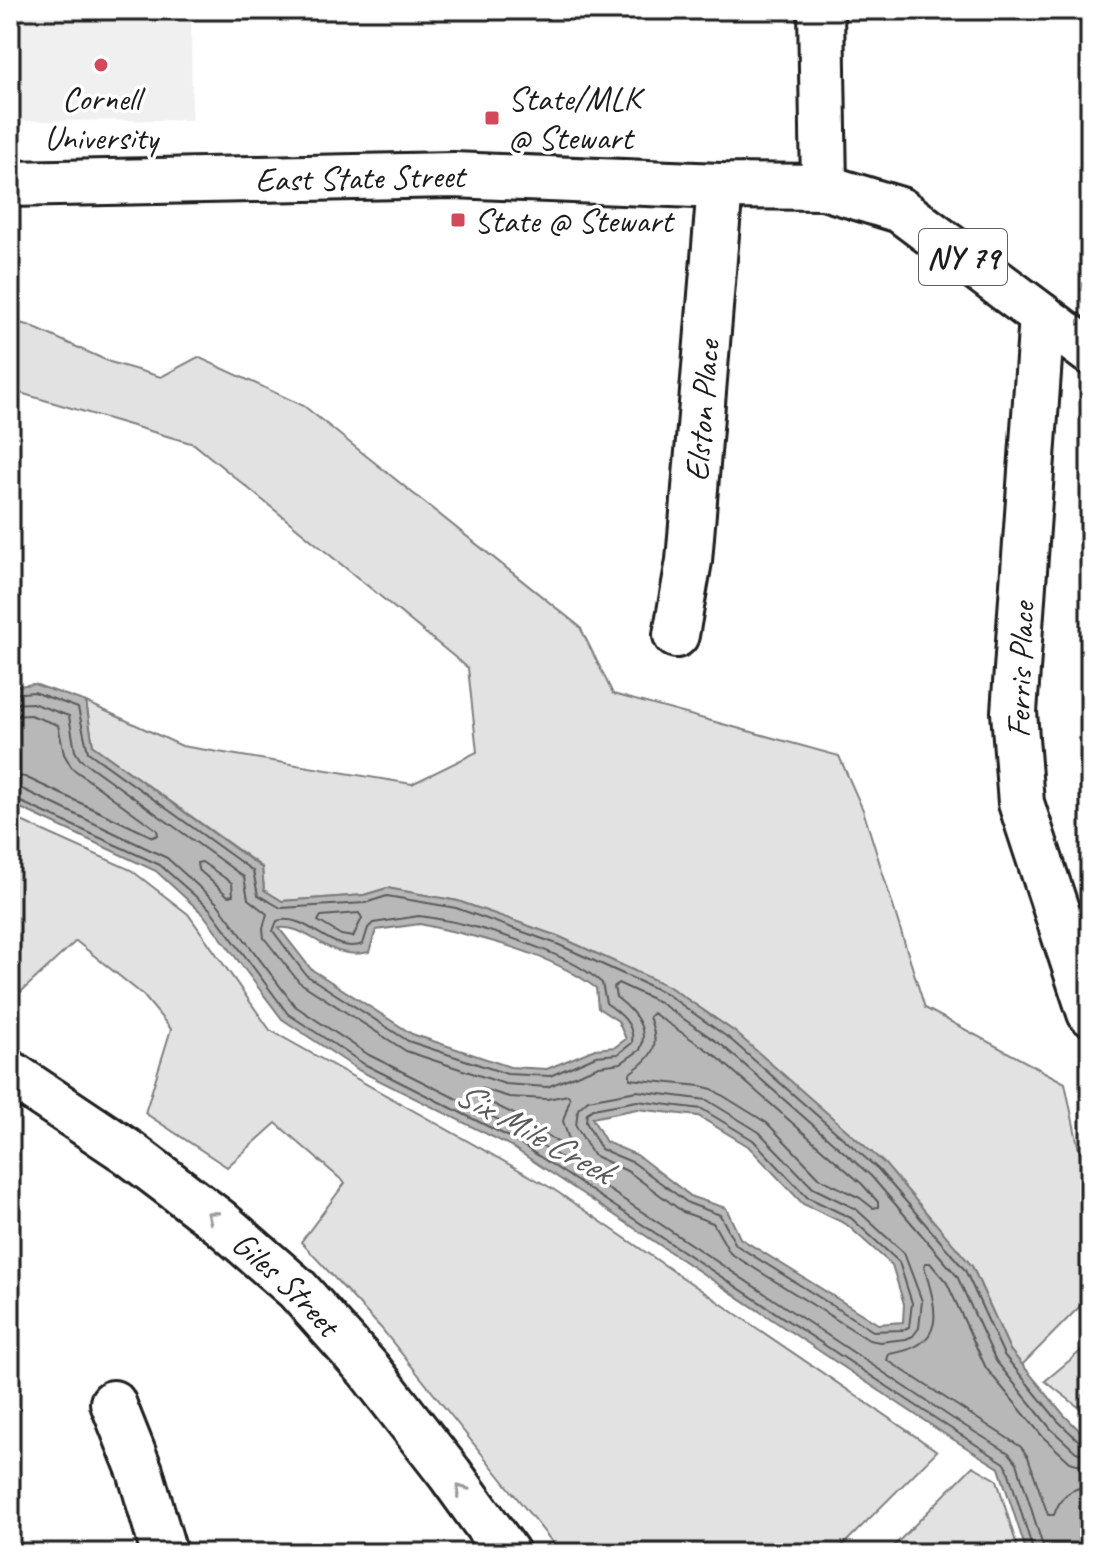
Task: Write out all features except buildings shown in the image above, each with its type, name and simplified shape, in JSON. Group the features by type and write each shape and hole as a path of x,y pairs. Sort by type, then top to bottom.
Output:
{"main road":[{"path":"821,10 824,187"},
{"name":"East State Street","path":"10,184 453,175 824,187 900,210 1090,352"},
{"name":"Elston Place","path":"676,635 689,561 720,186"},
{"name":"Ferris Place","path":"1042,316 1014,712 1017,772 1021,803 1090,1013"},
{"name":"Giles Street","path":"10,1073 128,1152 220,1222 297,1289 369,1370 507,1553"},
{"path":"113,1403 140,1471 164,1553"}],"shaded area":[{"name":"Cornell University","path":"10,10 191,10 192,120 10,121"},
{"path":"10,321 28,325 110,362 161,377 198,357 304,406 580,627 613,694 839,756 863,810 925,1008 1065,1083 1090,1203 1090,1296 1022,1365 1010,1350 972,1266 735,1032 668,986 560,937 458,901 387,888 364,895 282,901 264,890 262,867 93,746 86,702 182,746 412,784 477,752 468,668 194,444 10,390"},
{"path":"10,816 131,870 188,914 270,1030 553,1189 937,1451 835,1553 561,1553 381,1328 301,1242 345,1183 276,1123 227,1167 145,1113 171,1029 143,995 76,941 10,1002"},
{"path":"1088,1345 1090,1347 1090,1416 1045,1381"},
{"path":"973,1466 997,1480 1019,1553 887,1553"}],"water":[{"name":"Six Mile Creek","path":"34,684 86,702 93,746 262,868 264,890 282,901 364,895 387,888 458,901 560,937 668,986 735,1032 884,1163 972,1266 1010,1350 1090,1441 1090,1519 1085,1516 1082,1528 1083,1553 1027,1553 999,1468 509,1145 360,1071 282,1019 203,914 156,871 10,803 10,687","holes":["420,924 512,947 577,975 596,988 598,1008 618,1021 626,1039 615,1047 595,1049 547,1069 510,1067 412,1034 311,969 279,928 300,931 330,948 354,954 369,952 376,930","637,1109 698,1116 748,1146 803,1204 846,1224 892,1265 904,1304 903,1322 878,1324 740,1238 726,1208 692,1197 637,1155 606,1142 592,1118"]}],"place":[{"name":"Cornell University","path":"101,65"},
{"name":"State/MLK @ Stewart","path":"492,118"},
{"name":"State @ Stewart","path":"458,220"}]}
